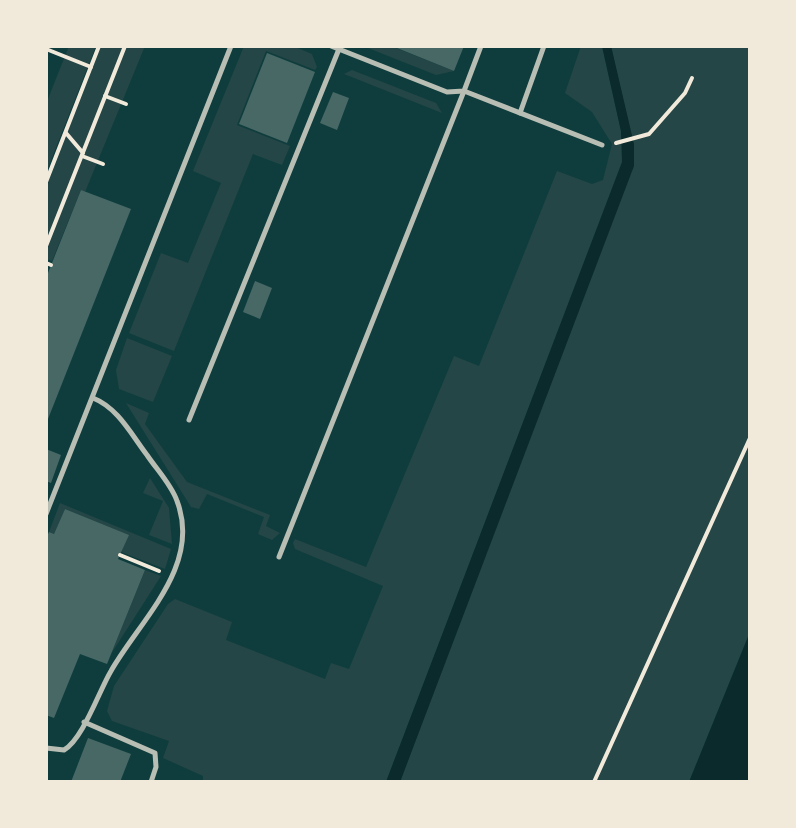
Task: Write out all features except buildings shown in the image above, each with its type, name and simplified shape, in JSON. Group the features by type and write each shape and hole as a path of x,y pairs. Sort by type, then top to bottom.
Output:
{"lane":[{"path":"46,514 231,46"},
{"path":"331,46 447,92 464,91 602,145"},
{"path":"279,557 481,46"},
{"path":"520,113 544,46"},
{"path":"189,420 339,49"},
{"path":"46,748 58,752 70,747 112,669 172,576 183,537 178,503 117,415 93,398"},
{"path":"84,722 155,753 156,767 151,782"}],"path":[{"path":"46,182 99,46"},
{"path":"46,246 125,46"},
{"path":"46,49 91,67"},
{"path":"612,144 644,136 685,93 692,78"},
{"path":"105,96 126,104"},
{"path":"66,132 82,154 103,164"},
{"path":"594,782 750,438"},
{"path":"120,555 172,576"}],"shaded area":[{"path":"69,46 96,46 46,173 46,104"},
{"path":"101,46 124,46 46,243 46,188"},
{"path":"126,46 145,46 85,192 81,190 52,261 46,259 46,248"},
{"path":"244,46 293,46 312,54 317,67 315,70 266,51 237,125 290,146 282,165 253,154 174,351 129,333 161,253 188,263 221,183 193,171"},
{"path":"363,46 391,46 454,71 436,75"},
{"path":"581,46 602,46 621,131 623,162 386,782 203,782 203,776 163,758 169,741 112,721 107,711 114,686 168,604 175,599 232,622 226,640 325,679 331,663 349,669 383,586 295,549 293,543 295,539 366,567 454,356 479,366 557,171 592,184 603,180 612,144 592,112 565,93"},
{"path":"602,46 611,46 634,144 634,166 400,782 386,782 622,162 621,131"},
{"path":"611,46 750,46 750,632 689,782 400,782 634,147"},
{"path":"352,70 436,103 442,113 344,74"},
{"path":"127,338 172,356 153,402 119,389 116,370"},
{"path":"126,403 149,413 145,424 187,482 270,515 266,526 280,533 272,540 258,534 264,517 207,494 199,509 191,507"},
{"path":"150,478 169,508 172,544 149,535 163,501 143,493"},
{"path":"60,503 171,549 165,569 121,552 128,535 65,509 54,534 49,532"},
{"path":"145,570 161,576 111,654"},
{"path":"750,632 750,782 689,782"}]}
